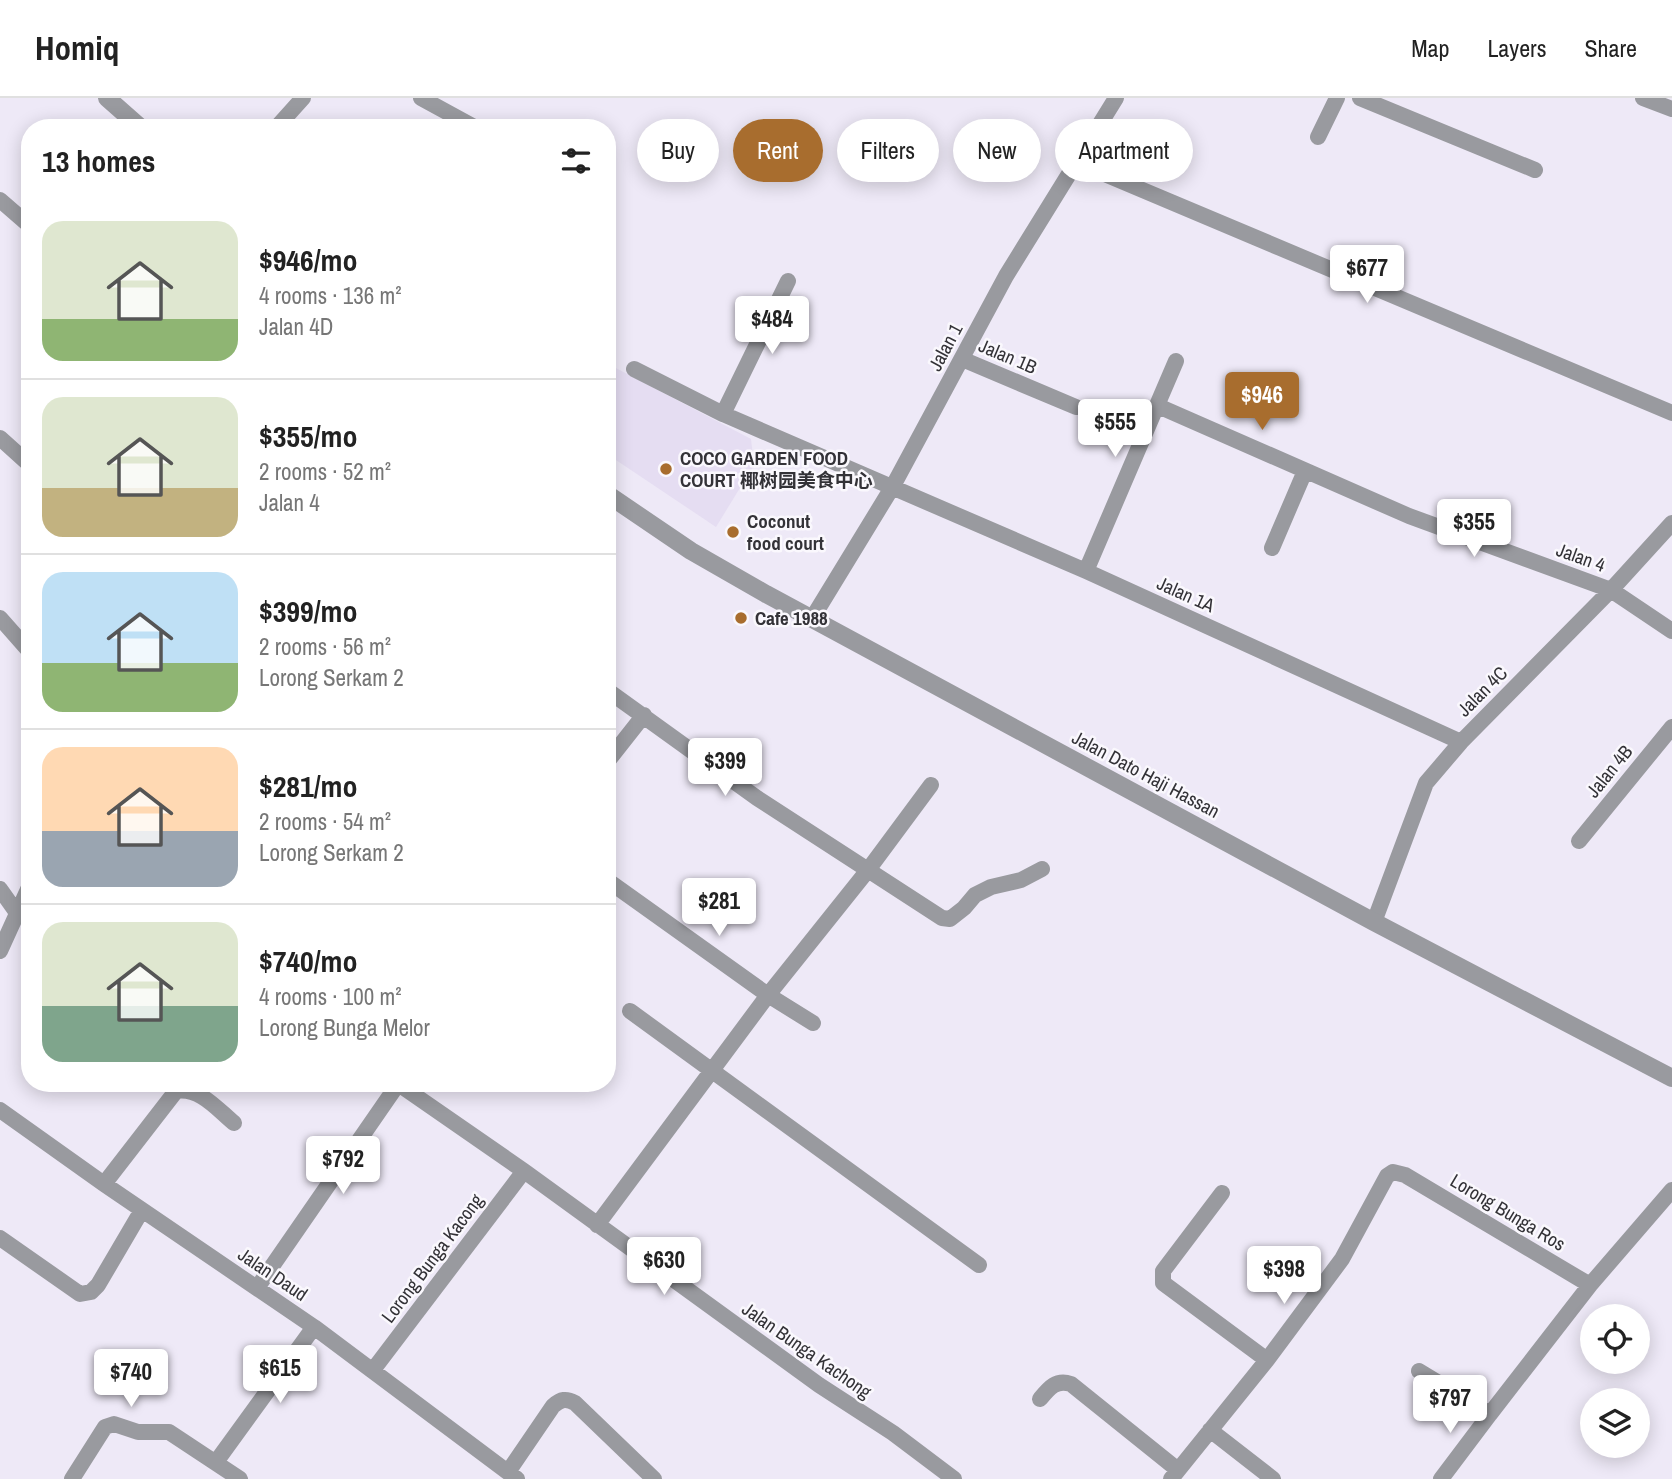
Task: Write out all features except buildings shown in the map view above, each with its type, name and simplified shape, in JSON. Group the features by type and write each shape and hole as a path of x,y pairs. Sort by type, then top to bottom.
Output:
{"street":[{"path":"107,98 131,119"},
{"path":"284,119 303,98"},
{"path":"421,98 460,119"},
{"name":"Jalan 1","path":"1102,119 1115,98"},
{"path":"1318,136 1337,98"},
{"path":"1360,98 1535,170"},
{"path":"1643,98 1672,109"},
{"name":"Jalan 1","path":"813,617 894,486 1006,276 1064,182"},
{"path":"1123,182 1672,413"},
{"path":"0,200 21,218"},
{"path":"723,414 788,281"},
{"name":"Jalan 1B","path":"962,359 1076,407"},
{"path":"1086,571 1177,361"},
{"name":"Jalan 1A","path":"634,369 723,414 1086,571 1461,742"},
{"name":"Jalan 4","path":"1158,406 1409,516 1611,590 1672,631"},
{"path":"0,439 21,457"},
{"path":"1272,548 1305,471"},
{"name":"Jalan Dato Haji Hassan","path":"616,500 726,572 1374,922 1672,1078"},
{"name":"Jalan 4C","path":"1374,922 1426,783 1461,742 1611,590 1672,523"},
{"path":"0,618 21,642"},
{"path":"616,696 757,799 942,918 950,919 975,895 991,887 1021,880 1042,869"},
{"path":"616,751 644,715"},
{"name":"Jalan 4B","path":"1579,841 1672,727"},
{"path":"597,1225 768,995 868,870 931,785"},
{"path":"616,886 768,995 813,1023"},
{"path":"0,889 17,913"},
{"path":"0,951 21,904"},
{"path":"630,1011 979,1265"},
{"path":"104,1184 174,1092"},
{"path":"194,1092 234,1123"},
{"path":"257,1288 392,1092"},
{"name":"Jalan Bunga Kachong","path":"410,1092 524,1171 819,1385 893,1433 954,1479"},
{"name":"Jalan Daud","path":"0,1110 314,1327 513,1475"},
{"name":"Lorong Bunga Kacong","path":"373,1370 524,1171"},
{"name":"Lorong Bunga Ros","path":"1267,1360 1342,1259 1387,1176 1393,1172 1405,1175 1590,1285"},
{"path":"1441,1479 1590,1285 1672,1190"},
{"path":"1040,1399 1058,1382 1072,1384 1175,1474 1267,1360 1163,1283 1163,1271 1222,1193"},
{"path":"0,1238 79,1294 90,1292 98,1285 142,1210"},
{"path":"216,1462 314,1327"},
{"path":"1419,1371 1490,1414"},
{"path":"513,1475 553,1406 559,1400 567,1399 575,1403 654,1479"},
{"path":"72,1479 105,1427 114,1424 138,1432 169,1432 240,1479"},
{"path":"1210,1430 1273,1479"}],"shaded area":[{"path":"616,368 751,439 754,465 716,527 616,460"}],"place":[{"name":"COCO GARDEN FOOD COURT 椰树园美食中心","path":"666,469"},
{"name":"Coconut food court","path":"733,532"},
{"name":"Cafe 1988","path":"741,618"}]}
